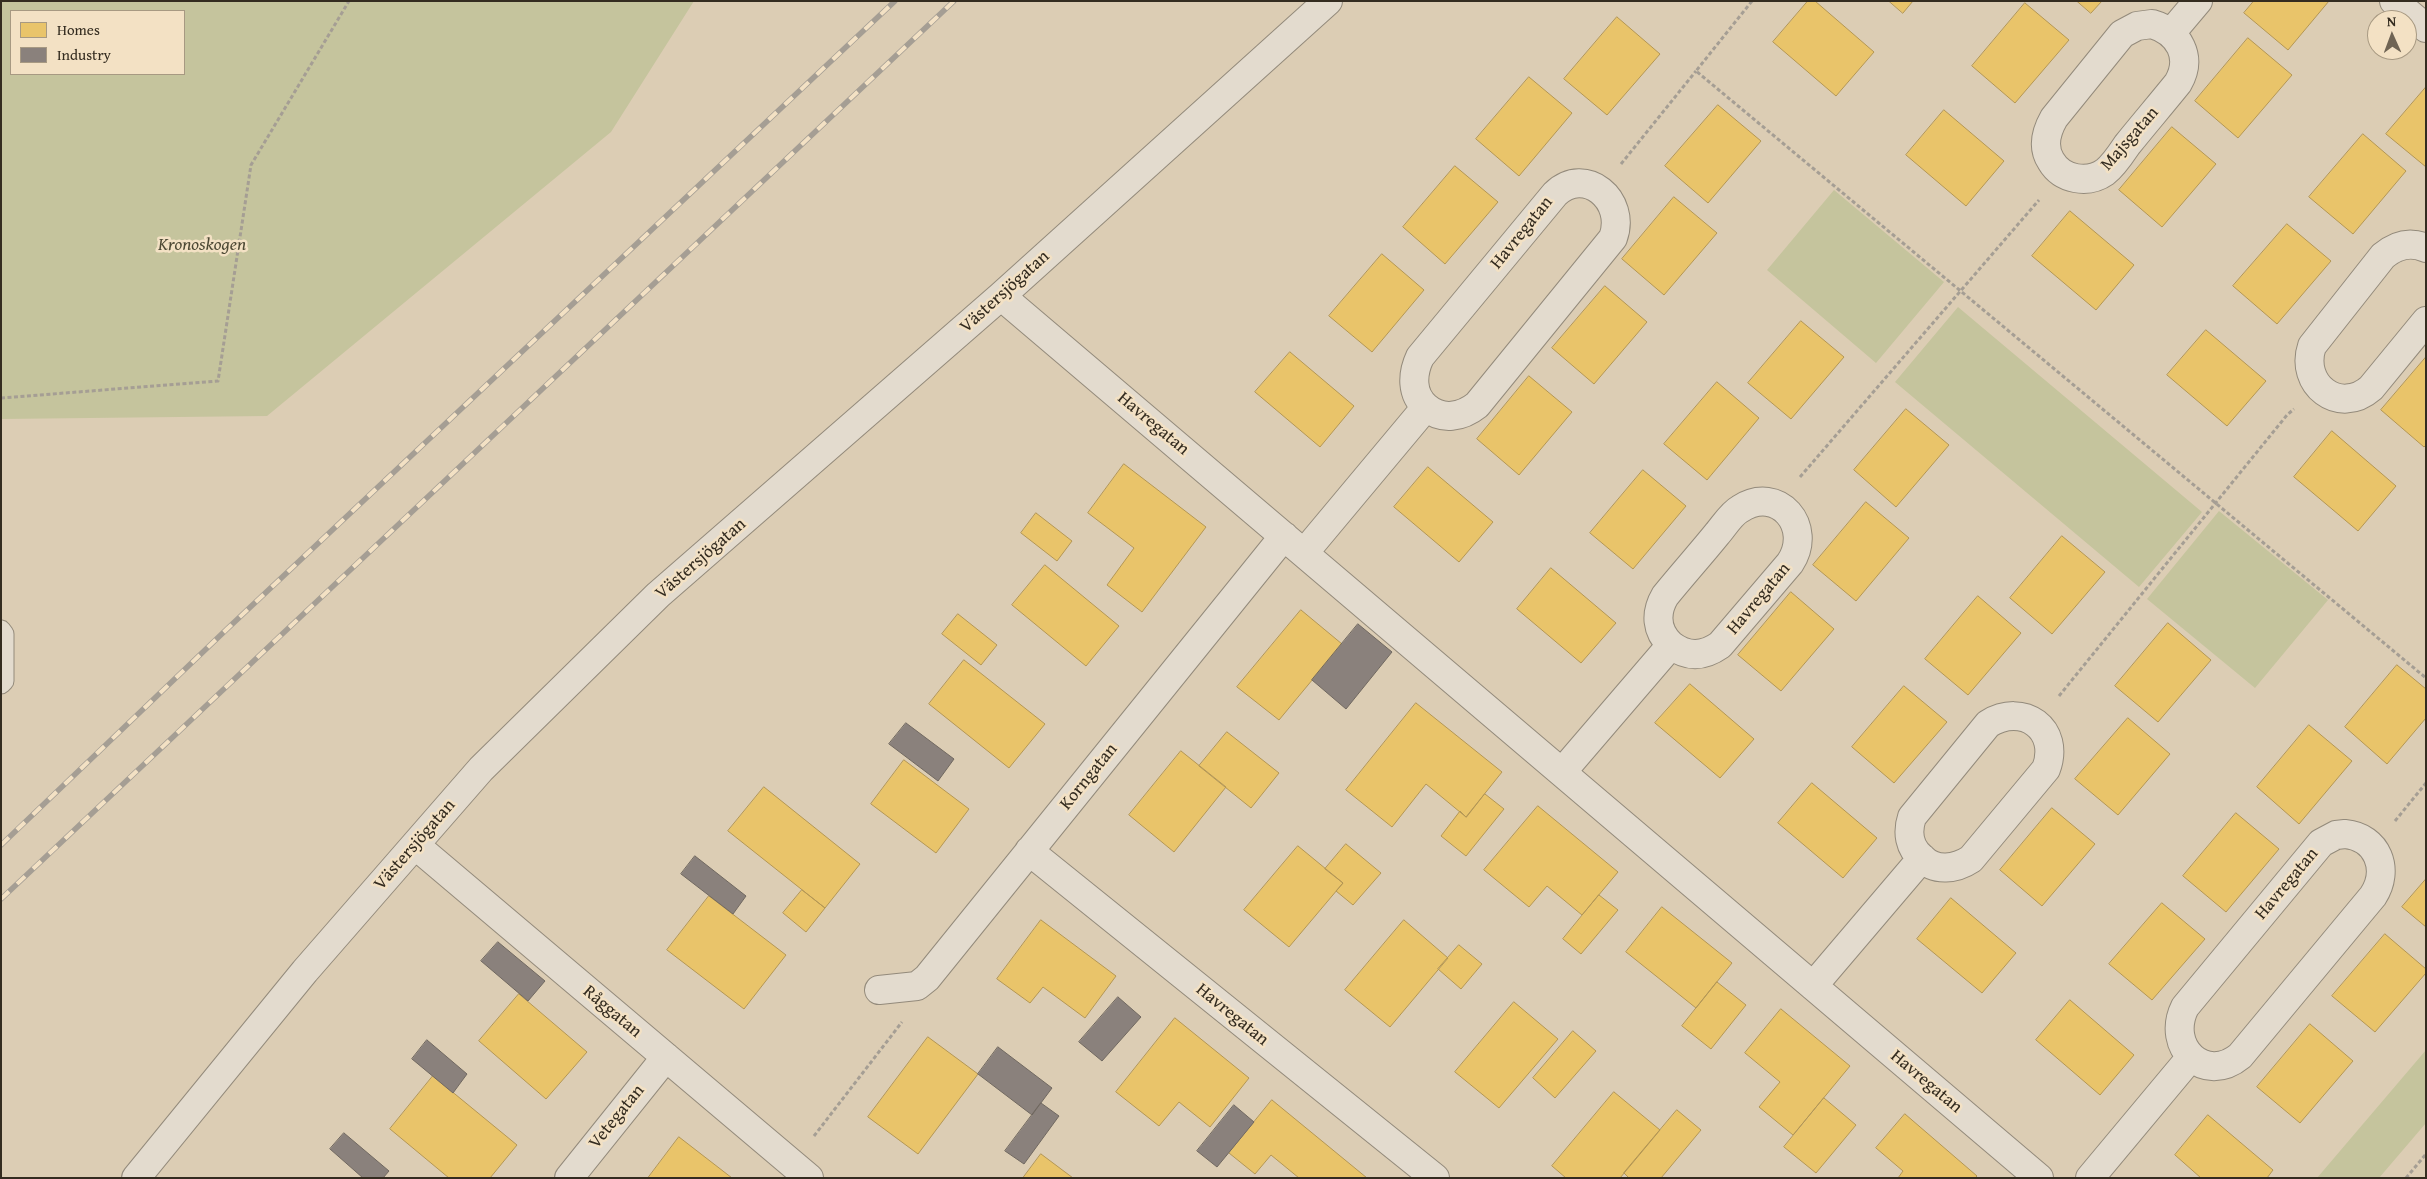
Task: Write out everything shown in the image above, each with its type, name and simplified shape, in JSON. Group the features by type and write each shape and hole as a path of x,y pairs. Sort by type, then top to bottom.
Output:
{"street":[{"name":"Västersjögatan","path":"136,1178 237,1052 414,845 482,769 658,595 1001,296 1328,1"},
{"path":"2062,173 2054,165 2047,151 2047,134 2054,118 2122,34 2137,26 2146,25 2156,26 2172,33 2198,1"},
{"path":"2394,1 2426,28"},
{"name":"Majsgatan","path":"2062,173 2072,177 2087,179 2107,170 2178,83 2182,76 2185,58 2179,42 2172,33"},
{"name":"Havregatan","path":"1426,407 1419,398 1414,382 1414,373 1420,357 1556,192 1576,184 1587,185 1600,190"},
{"path":"1294,544 1426,407 1436,413 1452,416 1469,411 1477,405 1608,245 1616,229 1616,212 1609,199 1600,190"},
{"path":"2426,248 2408,244 2399,246 2383,256 2316,338 2309,354 2308,363 2313,379 2321,390 2334,397 2354,398 2369,390 2426,321"},
{"name":"Havregatan","path":"1001,296 2039,1178"},
{"path":"1562,772 1671,646 1663,636 1658,620 1658,612 1665,596 1739,509 1758,502 1778,505"},
{"name":"Havregatan","path":"1671,646 1680,652 1696,655 1705,653 1720,645 1790,563 1798,547 1798,531 1792,516 1778,505"},
{"name":"Korngatan","path":"891,989 917,986 927,978 1029,851 1294,544"},
{"path":"2014,715 2030,719 2037,724 2049,744 2049,761 2046,769 1971,859 1965,863 1947,868 1931,865 1922,858 1910,841 1909,833 1912,816 1988,724 1996,719 2014,715"},
{"name":"Havregatan","path":"2192,1057 2184,1048 2179,1032 2179,1023 2185,1007 2321,842 2336,835 2351,835 2365,841 2374,849"},
{"name":"Råggatan","path":"414,845 801,1171"},
{"path":"2090,1178 2192,1057 2206,1065 2217,1066 2226,1065 2242,1055 2378,888 2382,871 2374,849"},
{"name":"Havregatan","path":"1029,851 1435,1178"},
{"path":"1813,986 1922,858"},
{"name":"Vetegatan","path":"568,1178 666,1057"}],"lane":[{"path":"1,630 4,634 4,681 1,684"}],"path":[{"path":"1,398 218,381 251,165 349,1"},
{"path":"1600,190 1752,1"},
{"path":"1696,71 2426,678"},
{"path":"1778,505 1802,474 2062,173"},
{"path":"2037,724 2287,415 2321,390"},
{"path":"2374,849 2426,783"},
{"path":"801,1171 898,1031 904,1016 905,998 891,989"},
{"path":"2406,1178 2426,1154"}],"green space":[{"name":"Kronoskogen","path":"1,1 694,1 611,132 267,416 1,419"},
{"path":"1834,190 1944,282 1876,363 1767,270"},
{"path":"1958,307 2202,512 2139,587 1895,382"},
{"path":"2219,511 2328,600 2255,688 2147,599"},
{"path":"2426,1050 2426,1123 2379,1178 2317,1178"}],"building: Homes":[{"path":"1808,1 1815,1 1874,52 1836,96 1773,42"},
{"path":"1889,1 1913,1 1903,13"},
{"path":"2077,1 2102,1 2091,13"},
{"path":"2254,1 2329,1 2288,50 2244,13"},
{"path":"2025,3 2069,40 2015,103 1972,66"},
{"path":"1617,17 1660,54 1607,115 1564,79"},
{"path":"2248,38 2292,75 2238,138 2195,101"},
{"path":"1529,77 1572,113 1519,176 1476,139"},
{"path":"2426,87 2426,167 2386,134"},
{"path":"1718,105 1761,141 1708,203 1665,166"},
{"path":"1944,110 2004,161 1966,206 1906,155"},
{"path":"2172,127 2216,164 2162,227 2119,190"},
{"path":"2363,134 2406,171 2353,234 2309,197"},
{"path":"1455,166 1498,202 1445,264 1403,227"},
{"path":"1674,197 1717,233 1664,295 1622,259"},
{"path":"2070,211 2134,265 2096,310 2032,256"},
{"path":"2287,224 2331,261 2277,324 2233,286"},
{"path":"1382,254 1424,290 1372,352 1329,316"},
{"path":"1605,286 1647,322 1594,384 1552,348"},
{"path":"1801,321 1844,357 1791,419 1748,383"},
{"path":"2206,330 2266,381 2227,426 2167,375"},
{"path":"1290,352 1354,406 1320,447 1255,392"},
{"path":"2426,357 2426,445 2424,447 2381,410"},
{"path":"1529,376 1572,412 1519,475 1477,439"},
{"path":"1717,382 1759,418 1707,480 1664,444"},
{"path":"1906,409 1949,445 1896,507 1854,470"},
{"path":"2332,431 2396,486 2358,531 2294,477"},
{"path":"1124,464 1206,527 1142,612 1107,585 1134,548 1088,513"},
{"path":"1428,467 1493,522 1459,562 1394,507"},
{"path":"1643,470 1686,506 1633,569 1590,533"},
{"path":"1866,502 1909,538 1856,601 1813,565"},
{"path":"1036,513 1072,541 1057,561 1021,533"},
{"path":"2062,536 2105,572 2052,634 2010,598"},
{"path":"1045,565 1119,626 1086,666 1012,605"},
{"path":"1551,568 1616,623 1581,663 1517,609"},
{"path":"1791,592 1834,629 1781,691 1738,655"},
{"path":"1978,596 2021,633 1968,695 1925,659"},
{"path":"1301,610 1342,644 1279,720 1237,687"},
{"path":"958,614 997,645 981,665 942,634"},
{"path":"2168,623 2211,660 2158,722 2115,686"},
{"path":"964,660 1045,724 1009,768 929,704"},
{"path":"2397,665 2426,689 2426,718 2387,764 2345,727"},
{"path":"1690,684 1754,739 1720,778 1655,723"},
{"path":"1904,686 1947,722 1894,783 1852,747"},
{"path":"1416,703 1502,772 1466,817 1426,784 1392,827 1346,790"},
{"path":"2128,718 2170,754 2118,815 2075,779"},
{"path":"2309,725 2352,761 2299,824 2257,787"},
{"path":"1227,732 1279,773 1251,808 1199,766"},
{"path":"1181,751 1226,787 1174,852 1129,815"},
{"path":"904,760 969,809 936,853 871,804"},
{"path":"1812,783 1877,838 1843,878 1778,823"},
{"path":"764,787 860,864 825,908 728,831"},
{"path":"1485,794 1504,809 1466,856 1441,836 1460,811 1466,817"},
{"path":"1538,806 1618,872 1582,915 1547,886 1529,907 1484,870"},
{"path":"2052,808 2095,844 2042,906 2000,870"},
{"path":"2236,813 2279,849 2226,912 2183,876"},
{"path":"1346,844 1381,873 1353,905 1336,891 1343,883 1325,869"},
{"path":"1298,846 1343,883 1289,947 1244,910"},
{"path":"2426,879 2426,927 2402,907"},
{"path":"802,890 825,908 806,932 783,913"},
{"path":"1599,895 1618,910 1581,954 1563,939"},
{"path":"709,896 786,955 744,1009 667,950"},
{"path":"1951,898 2016,953 1982,993 1917,939"},
{"path":"2162,903 2205,939 2152,1000 2109,964"},
{"path":"1662,907 1732,963 1696,1008 1626,952"},
{"path":"1041,920 1116,976 1085,1018 1043,987 1030,1003 997,979"},
{"path":"1404,920 1448,958 1390,1027 1345,990"},
{"path":"2385,934 2426,969 2426,973 2375,1032 2332,996"},
{"path":"1459,945 1482,964 1461,989 1438,969"},
{"path":"1717,982 1746,1005 1711,1049 1682,1026"},
{"path":"519,994 587,1052 546,1099 479,1041"},
{"path":"2070,1000 2134,1055 2100,1095 2036,1040"},
{"path":"1514,1002 1558,1039 1499,1108 1455,1072"},
{"path":"1781,1009 1850,1066 1793,1135 1759,1107 1780,1082 1745,1053"},
{"path":"1175,1018 1249,1078 1210,1127 1179,1102 1159,1126 1116,1092"},
{"path":"2310,1024 2353,1061 2300,1123 2257,1087"},
{"path":"1573,1031 1596,1051 1555,1098 1533,1078"},
{"path":"928,1037 978,1074 918,1154 868,1117"},
{"path":"433,1076 517,1145 490,1178 449,1178 390,1129"},
{"path":"1614,1092 1660,1130 1620,1178 1566,1178 1552,1166"},
{"path":"1824,1098 1856,1125 1816,1173 1784,1147"},
{"path":"1272,1100 1367,1178 1299,1178 1271,1155 1255,1174 1229,1153"},
{"path":"1677,1110 1701,1130 1661,1178 1629,1178 1624,1173"},
{"path":"1905,1114 1977,1176 1975,1178 1898,1178 1903,1171 1876,1148"},
{"path":"2208,1115 2273,1170 2267,1178 2201,1178 2175,1155"},
{"path":"679,1137 732,1178 648,1178"},
{"path":"1041,1154 1073,1178 1023,1178"}],"building: Industry":[{"path":"1358,624 1392,652 1346,709 1312,680"},
{"path":"906,723 954,759 938,781 889,744"},
{"path":"695,856 746,896 733,914 681,874"},
{"path":"498,942 545,981 528,1001 481,961"},
{"path":"1118,997 1141,1017 1102,1061 1079,1042"},
{"path":"427,1040 467,1074 453,1093 412,1059"},
{"path":"998,1047 1052,1088 1032,1115 978,1074"},
{"path":"1041,1103 1059,1116 1024,1164 1005,1151"},
{"path":"1234,1105 1254,1122 1217,1167 1197,1151"},
{"path":"344,1133 389,1171 383,1178 363,1178 330,1149"}],"railway":[{"path":"1,845 227,629 895,1"},
{"path":"1,899 954,1"}]}
